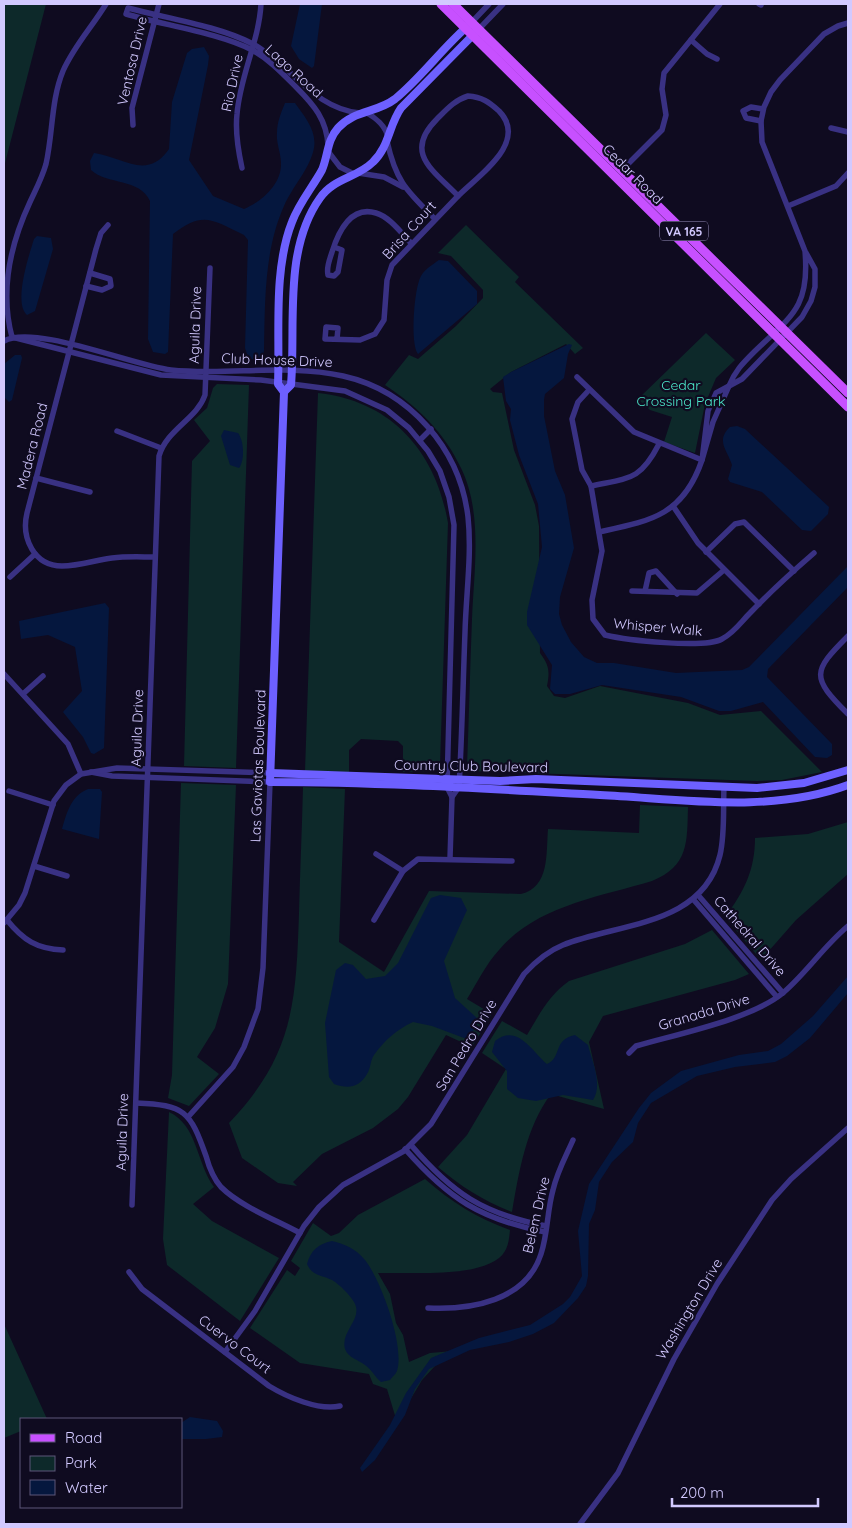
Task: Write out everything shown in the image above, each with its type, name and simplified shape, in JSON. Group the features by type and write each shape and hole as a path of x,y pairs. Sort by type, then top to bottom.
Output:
{"main road":[{"name":"Cedar Road","path":"441,4 472,28 619,173 784,329 848,393"},
{"name":"Cedar Road","path":"453,4 472,28"},
{"name":"Cedar Road","path":"619,173 776,336 848,407"}],"street":[{"path":"12,337 4,298 7,271 22,220 40,184 58,90 70,56 106,4"},
{"name":"Ventosa Drive","path":"133,125 132,108 159,4"},
{"name":"Rio Drive","path":"242,168 236,132 237,113 261,4"},
{"path":"489,4 472,28 401,108 393,122 388,139 375,160 356,174 339,180 320,198 306,228 296,266 292,371 290,384 284,392 278,384 280,278 283,254 292,222 322,169 328,149 339,127 362,113 383,106 395,98 472,28 503,4"},
{"path":"619,173 662,130 666,115 662,89 664,73 720,4"},
{"name":"Lago Road","path":"155,19 224,32 280,62 325,103 347,111 362,113 379,122 386,131 393,167 404,188"},
{"path":"599,532 645,522 658,517 673,506 693,480 702,460 713,422 734,371 808,309 815,287 815,269 805,251 764,146 761,121 763,109 775,86 824,34 848,23"},
{"path":"691,40 707,54 717,59"},
{"name":"Lago Road","path":"253,47 317,108 325,126 328,149 340,167 356,174 384,177 404,188 435,219"},
{"name":"Brisa Court","path":"337,340 366,339 380,328 385,317 389,271 396,259 412,243 435,219 458,196 503,150 508,140 508,128 503,117 489,102 477,97 468,96 455,102 430,126 422,140 421,152 426,164 458,196"},
{"path":"761,121 746,118 743,112 751,107 763,109"},
{"path":"831,128 848,132"},
{"path":"788,206 836,186 848,173"},
{"path":"334,247 342,250 338,272 334,276 327,272 334,247 345,223 350,217 365,212 376,212 384,216 412,243"},
{"name":"Madera Road","path":"35,554 29,544 25,525 86,286 100,236 108,224"},
{"path":"702,460 704,428 716,393 742,379 776,336 784,329 803,296 806,278 805,251"},
{"name":"Aguila Drive","path":"132,1205 159,456 167,438 203,401 206,378 210,268"},
{"path":"86,286 102,290 111,286 110,279 90,273"},
{"name":"Club House Drive","path":"12,337 161,375 261,380 278,384 327,387 355,394 387,410 420,440 442,475 449,497 454,526 447,783"},
{"name":"Club House Drive","path":"4,341 12,337 38,337 171,370 292,371 340,375 360,380 397,399 431,429 454,467 463,491 468,516 459,784"},
{"path":"577,377 634,432 659,444 702,460"},
{"name":"Whisper Walk","path":"589,390 578,402 572,420 582,470 591,486 599,532 602,555 593,591 593,619 605,635 649,641 712,643 728,636 814,553"},
{"name":"Las Gaviotas Boulevard","path":"188,1117 233,1067 244,1047 258,1010 263,968 284,392"},
{"path":"420,440 431,429"},
{"path":"117,431 161,448"},
{"path":"591,486 636,475 647,463 659,444"},
{"path":"36,478 90,492"},
{"path":"673,506 706,552 759,604"},
{"path":"706,552 735,524 744,522 794,571"},
{"path":"10,577 35,554 50,563 64,566 113,558 155,557"},
{"path":"632,591 693,594 701,591 724,570"},
{"path":"645,592 649,573 656,571 677,594"},
{"path":"848,636 825,660 820,674 826,692 848,713"},
{"path":"4,674 68,744 81,774"},
{"path":"24,694 43,676"},
{"name":"Country Club Boulevard","path":"5,922 25,893 53,804 66,785 81,774 113,768 270,777 447,783 723,801 778,802 811,796 848,785"},
{"name":"Country Club Boulevard","path":"459,784 536,779 757,788 790,786 848,770"},
{"name":"Country Club Boulevard","path":"91,772 147,777 270,777"},
{"path":"447,783 452,797 450,858"},
{"path":"452,797 459,784"},
{"name":"San Pedro Drive","path":"225,1352 255,1312 300,1233 315,1211 337,1190 408,1147 439,1114 510,995 524,974 537,961 564,945 667,914 696,897 711,878 720,855 724,787"},
{"path":"9,791 53,804"},
{"path":"376,854 403,872"},
{"path":"374,920 403,872 418,859 450,858 512,861"},
{"path":"34,866 67,876"},
{"name":"Cathedral Drive","path":"696,897 783,993"},
{"name":"Cathedral Drive","path":"696,897 777,997"},
{"path":"5,922 32,944 47,950 63,950"},
{"name":"Granada Drive","path":"629,1053 636,1046 744,1014 777,997 848,926"},
{"path":"136,1103 167,1105 188,1117 195,1127 210,1169 223,1188 242,1201 300,1233"},
{"name":"Washington Drive","path":"580,1524 618,1473 674,1359 717,1284 772,1200 791,1179 848,1128"},
{"name":"Belem Drive","path":"428,1308 455,1308 489,1301 515,1290 528,1277 537,1263 546,1229 553,1188 573,1140"},
{"path":"408,1147 462,1195 501,1215 546,1229"},
{"name":"Cuervo Court","path":"129,1272 142,1289 278,1391 324,1407 340,1406"}],"green space":[{"path":"4,4 46,4 4,167"},
{"path":"466,225 519,277 515,282 583,348 575,354 566,344 511,372 490,389 493,392 502,393 514,450 535,505 539,526 540,653 548,668 547,686 554,696 565,698 600,686 688,703 720,715 761,711 822,772 782,780 757,781 470,771 467,767 476,542 475,523 468,485 447,443 429,421 385,385 409,355 418,359 456,326 483,298 483,290 451,256 438,253"},
{"name":"Cedar Crossing Park","path":"706,333 735,360 716,378 705,404 695,453 664,442 672,417 650,410 638,399"},
{"path":"217,384 249,385 236,768 184,766 192,461 210,441 194,420 207,408 213,388"},
{"path":"318,393 344,398 368,407 388,419 406,434 421,453 433,474 442,497 448,523 440,765 433,771 403,772 403,746 398,741 361,739 349,750 349,772 305,771"},
{"path":"181,783 236,785 228,984 215,1028 197,1057 219,1074 189,1106 168,1098 172,1075"},
{"path":"303,787 345,789 339,942 384,972 429,891 521,894 530,890 542,877 545,868 548,829 639,833 640,805 688,807 684,851 673,868 652,881 590,898 550,913 514,935 490,961 467,999 492,1014 472,1047 446,1035 408,1097 398,1109 373,1128 322,1154 293,1182 297,1186 278,1183 242,1158 229,1123 251,1098 267,1074 279,1050 293,1001 298,945"},
{"path":"848,822 848,874 796,920 761,960 725,917 738,899 751,870 755,838 808,834"},
{"path":"712,930 749,974 735,980 603,1016 589,1042 604,1109 551,1094 535,1121 525,1150 512,1212 473,1193 438,1167 467,1135 506,1069 482,1053 502,1021 527,1035 550,999 569,981 685,944"},
{"path":"169,1112 179,1118 186,1126 196,1145 203,1167 214,1187 193,1204 212,1221 279,1258 240,1321 167,1265 163,1239"},
{"path":"425,1179 465,1209 510,1230 510,1234 504,1252 499,1258 474,1269 441,1273 378,1273 390,1294 396,1323 403,1335 409,1362 430,1353 464,1350 435,1366 422,1380 397,1422 387,1389 373,1384 369,1374 300,1363 250,1328 287,1270 295,1276 300,1268 291,1261 313,1223 331,1236 339,1233 358,1215"},
{"path":"4,1324 47,1418 20,1418 20,1431 4,1438"}],"water":[{"path":"300,4 322,4 314,66 312,68 299,59 291,46"},
{"path":"204,47 209,56 208,65 189,160 213,196 244,209 257,202 274,185 280,171 281,163 277,133 285,103 295,103 314,135 312,156 284,206 277,223 267,277 263,357 257,360 248,357 245,348 248,240 244,235 207,220 192,222 173,234 168,352 165,354 153,352 148,339 150,201 139,189 98,175 91,170 90,161 94,153 143,165 152,164 161,159 169,149 172,102 187,53 192,49"},
{"path":"37,236 51,238 53,249 35,311 27,315 21,300 23,278 34,239"},
{"path":"439,260 448,261 477,291 477,304 418,354 414,339 416,292 421,276"},
{"path":"569,344 572,345 568,354 564,378 545,394 544,416 555,471 565,495 574,548 560,597 559,614 562,625 571,642 584,657 597,663 614,663 676,673 742,670 749,667 848,566 848,587 768,669 767,677 832,744 832,755 827,758 815,757 763,702 731,711 719,711 681,697 602,685 570,694 555,694 550,689 552,665 527,625 527,612 542,547 538,504 519,455 510,420 511,409 506,401 503,377"},
{"path":"15,355 21,355 22,358 12,400 9,402 4,397 4,364"},
{"path":"737,426 745,429 829,507 828,514 811,531 802,530 762,492 730,482 728,479 732,465 724,446 723,437 730,427"},
{"path":"224,430 238,433 240,436 243,445 243,456 239,468 230,465 221,436"},
{"path":"105,603 109,608 104,748 94,754 91,753 83,737 63,712 82,691 75,647 48,635 21,639 19,621"},
{"path":"88,789 100,789 102,792 99,839 62,829 74,800"},
{"path":"440,895 461,898 467,910 444,961 455,998 478,1019 476,1027 468,1038 464,1038 432,1026 413,1022 396,1032 382,1045 374,1055 364,1079 357,1085 344,1087 334,1084 329,1077 325,1023 336,970 345,963 353,965 366,979 385,976 398,963 431,898"},
{"path":"848,976 848,993 810,1038 787,1056 775,1062 735,1067 697,1076 651,1103 638,1123 633,1142 612,1162 599,1182 595,1210 589,1224 588,1276 586,1286 578,1298 554,1323 533,1334 509,1342 470,1350 429,1369 415,1389 405,1415 375,1460 362,1472 360,1468 390,1425 406,1393 431,1358 479,1338 530,1325 563,1304 570,1297 582,1276 578,1231 589,1184 651,1093 681,1071 739,1055 768,1051 781,1044 813,1016"},
{"path":"575,1035 588,1045 594,1065 597,1087 593,1100 563,1095 536,1101 518,1098 507,1089 507,1071 492,1052 495,1041 503,1036 517,1037 530,1046 547,1064 555,1058 563,1040"},
{"path":"332,1241 350,1248 362,1256 378,1282 395,1330 398,1346 399,1360 397,1371 390,1380 381,1382 363,1363 346,1352 344,1343 356,1314 354,1302 338,1284 314,1273 307,1264 316,1248"},
{"path":"190,1417 217,1421 223,1431 222,1437 182,1439 182,1422"}]}
